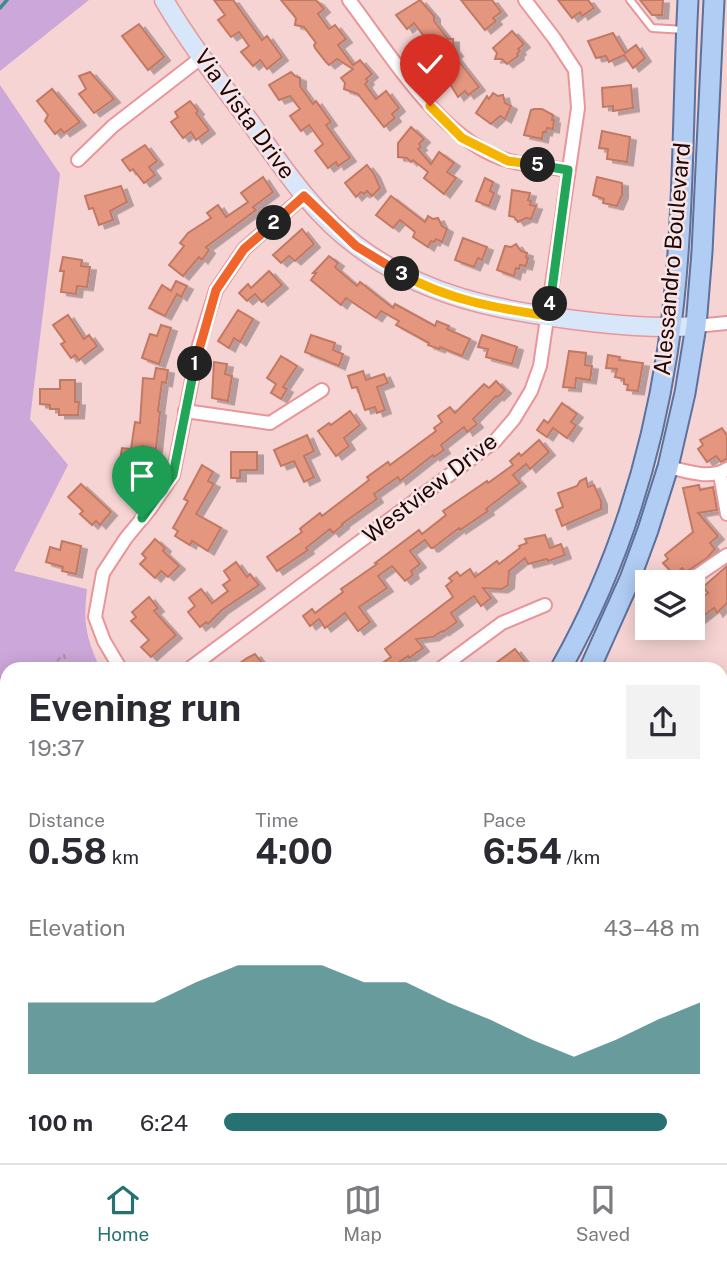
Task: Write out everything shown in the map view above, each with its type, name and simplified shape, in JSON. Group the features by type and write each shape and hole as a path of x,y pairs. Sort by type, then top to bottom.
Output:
{"main road":[{"name":"Alessandro Boulevard","path":"564,662 590,610 626,521 655,418 670,328 680,193 688,0"},
{"name":"Alessandro Boulevard","path":"593,662 630,579 668,467 685,393 696,326 702,252 714,0"}],"street":[{"name":"Via Vista Drive","path":"164,0 202,57 304,196 356,246 417,283 485,306 615,325 670,328 727,323"},
{"path":"349,0 430,106 462,138 508,161 568,170"},
{"name":"Westview Drive","path":"198,662 495,441 514,419 531,391 540,366 579,108 575,70 525,0"},
{"path":"78,160 113,126 202,57"},
{"path":"116,662 104,641 95,617 103,573 125,538 150,509 173,475 199,345 216,290 244,249 304,196"},
{"path":"185,411 270,423 322,390"},
{"path":"668,467 709,475 724,471 727,514"},
{"path":"705,570 727,555"},
{"path":"450,662 502,623 545,605"}],"lane":[{"path":"630,0 652,28 687,30"}],"path":[{"path":"56,662 64,654 65,662"}],"shaded area":[{"path":"0,0 89,0 0,71"},
{"path":"0,85 60,174 30,419 68,465 14,571 87,589 87,630 98,662 0,662"}],"building":[{"path":"214,0 233,0 262,40 267,36 282,57 267,69 260,60 253,66 241,52 249,46 239,32 231,37 218,20 225,15"},
{"path":"281,0 318,2 324,9 318,14 329,29 335,25 346,39 338,45 353,65 360,60 372,74 365,84 376,99 386,91 399,108 392,114 395,118 384,127 358,94 344,89 345,83 341,78 353,69 337,59 329,65 315,48 316,43 304,27 295,25 296,18"},
{"path":"420,0 448,39 453,39 453,48 457,53 454,55 479,87 468,95 465,91 458,97 447,79 455,73 443,57 431,63 422,47 428,42 414,23 407,29 396,15"},
{"path":"461,0 492,0 501,12 493,18 496,21 485,30"},
{"path":"558,0 588,0 594,8 582,16 580,12 572,18"},
{"path":"640,0 663,0 662,15 652,15"},
{"path":"139,24 164,57 148,70 122,36"},
{"path":"512,31 524,44 518,49 518,56 507,64 502,59 495,59 497,53 493,48"},
{"path":"613,33 625,53 636,45 645,58 633,68 624,55 609,62 606,56 596,58 588,41"},
{"path":"90,72 114,99 94,113 79,94 86,89 79,76"},
{"path":"291,72 300,78 300,86 313,104 316,101 331,122 326,125 350,158 338,166 336,162 328,168 315,151 323,144 309,125 301,131 290,116 300,109 290,96 279,100 269,85"},
{"path":"631,85 633,108 613,111 613,106 603,107 602,88"},
{"path":"52,89 80,122 64,133 61,129 55,134 45,121 48,115 37,101"},
{"path":"493,93 503,95 505,103 511,106 505,119 500,116 491,124 476,113 487,96 489,99"},
{"path":"190,101 209,130 196,140 191,132 183,138 171,122 178,117 175,112"},
{"path":"542,109 553,115 553,129 547,128 542,139 524,135 531,110"},
{"path":"411,127 424,139 418,149 431,164 439,152 454,163 447,172 456,178 444,194 424,178 428,172 413,160 411,162 407,158 398,157 398,143"},
{"path":"602,131 630,137 627,162 607,159 608,149 599,148"},
{"path":"145,145 157,161 149,167 155,175 144,183 122,160"},
{"path":"367,165 380,188 372,196 367,191 356,197 345,183"},
{"path":"263,177 273,192 253,207 256,210 206,247 209,250 202,260 199,257 183,276 169,265 184,246 180,243 188,233 211,218 207,213 218,205 226,217 248,202 241,193"},
{"path":"597,177 622,183 622,195 617,206 603,203 604,199 593,195"},
{"path":"485,178 493,182 490,191 494,193 489,206 476,201"},
{"path":"121,186 127,202 110,211 113,220 99,225 85,196"},
{"path":"512,190 530,193 530,205 536,206 531,219 518,222 509,216"},
{"path":"391,196 425,222 428,216 438,218 447,229 442,242 436,239 431,241 428,247 413,237 415,232 400,220 393,228 376,215"},
{"path":"302,229 314,244 295,261 289,256 281,263 273,255"},
{"path":"463,238 487,247 482,260 478,258 474,267 455,260"},
{"path":"516,244 521,251 527,253 526,266 520,265 519,269 516,268 514,276 497,270 505,246"},
{"path":"329,256 338,263 335,267 357,286 360,282 393,308 395,304 435,326 437,321 449,326 447,329 470,339 462,356 428,345 429,343 396,325 399,321 381,311 376,318 346,298 341,305 311,280 316,273 313,273"},
{"path":"63,257 82,260 81,266 90,267 87,287 77,286 76,294 61,292 64,271 60,271"},
{"path":"269,271 282,285 262,302 255,294 247,301 239,293 248,284 251,288"},
{"path":"176,281 187,286 181,297 177,294 165,316 149,308 162,285 171,291"},
{"path":"238,310 253,319 240,342 234,338 229,348 218,341"},
{"path":"68,315 84,339 89,335 97,346 79,360 75,355 71,358 61,344 65,342 53,325"},
{"path":"161,325 171,328 159,364 142,358 150,334 157,336"},
{"path":"311,335 335,343 333,350 343,354 339,366 305,352"},
{"path":"482,335 517,347 512,364 486,357 488,349 478,347"},
{"path":"569,351 586,353 585,365 592,366 590,380 576,378 575,388 563,387"},
{"path":"608,355 620,357 619,360 643,363 638,391 627,390 628,385 624,384 624,379 615,377 617,369 606,368"},
{"path":"281,356 297,366 283,387 287,389 281,399 271,393 276,384 267,378"},
{"path":"214,362 227,364 225,374 232,376 228,401 212,398"},
{"path":"156,368 168,370 166,383 162,382 156,449 142,446 137,475 140,476 138,488 127,485 128,482 124,482 125,474 118,473 122,448 131,449 135,422 140,423 143,378 154,379"},
{"path":"363,371 366,380 384,374 388,383 377,387 385,410 377,413 375,407 365,410 357,387 352,388 348,376"},
{"path":"60,380 75,380 75,402 79,402 78,415 59,415 59,409 50,409 50,405 40,404 40,389 60,389"},
{"path":"496,381 505,390 473,419 477,424 467,432 464,427 441,445 444,450 434,457 433,455 400,481 398,477 374,494 377,499 333,533 330,529 306,548 308,550 277,571 267,557 302,532 300,529 320,513 322,516 369,480 367,477 388,462 390,465 436,431 434,428 442,422 438,416 450,407 455,413 484,384 489,388"},
{"path":"562,403 577,414 571,422 576,425 567,438 553,428 547,437 537,430 544,420 548,423"},
{"path":"350,411 360,425 344,438 349,446 336,456 318,431"},
{"path":"722,428 727,436 727,458 721,462 716,456 707,462 698,449 703,445 700,440"},
{"path":"307,435 314,451 304,456 314,477 304,482 294,461 281,466 274,450"},
{"path":"539,440 549,452 530,469 526,464 513,475 520,483 486,509 488,511 433,548 425,540 410,551 420,564 411,571 413,575 405,581 392,566 378,576 387,588 359,607 370,622 358,631 345,613 325,628 319,619 310,626 303,616 312,609 315,613 343,592 341,589 419,530 422,534 446,515 443,511 513,465 510,461 519,453 521,456"},
{"path":"231,452 257,452 257,470 240,470 240,478 231,478"},
{"path":"202,465 213,472 208,481 214,484 196,514 221,528 208,551 192,541 190,545 175,536 178,531 173,528 188,501 184,499"},
{"path":"586,478 588,487 594,485 601,501 601,509 562,526 556,510 563,507 558,493 577,486"},
{"path":"81,484 111,512 100,525 96,521 92,525 80,514 83,511 68,497"},
{"path":"699,485 700,490 713,487 717,510 698,513 718,536 710,543 715,549 707,558 689,570 669,570 663,563 668,559 665,555 693,532 683,488"},
{"path":"545,535 550,548 561,544 565,555 528,564 525,558 509,571 508,585 502,589 483,588 491,598 481,606 474,596 451,613 457,622 433,637 416,639 423,648 399,662 384,662 391,657 385,649 453,597 446,586 452,581 449,578 457,572 460,576 470,569 475,577 497,561 499,564 520,548 519,546 527,543 525,539"},
{"path":"155,539 179,566 168,577 161,571 155,578 140,564 146,558 142,554"},
{"path":"62,541 81,546 76,574 62,571 63,567 46,562 50,547 60,550"},
{"path":"236,562 247,577 250,574 259,585 222,610 208,624 206,622 200,627 188,612 195,606 189,598 201,589 212,603 228,591 223,585 230,580 224,571"},
{"path":"727,566 727,603 717,613 714,608 705,615 705,595 708,593 705,585"},
{"path":"149,597 158,608 154,611 176,635 151,657 141,647 149,640 131,621 136,617 132,612"},
{"path":"515,649 525,662 497,662"},
{"path":"255,654 261,662 241,662"}],"waterway":[{"path":"0,8 7,0"}],"route":[{"path":"142,518 173,475 199,345 216,290 244,249 304,196 356,246 417,283 485,306 548,316 568,170 508,161 462,138 430,106"}]}
